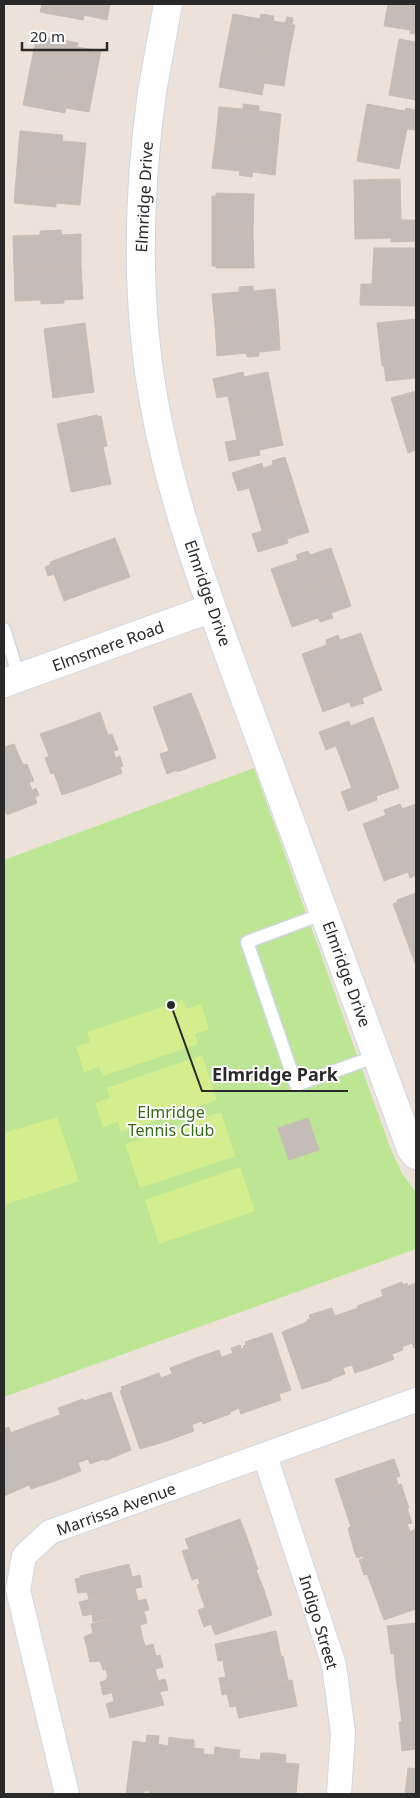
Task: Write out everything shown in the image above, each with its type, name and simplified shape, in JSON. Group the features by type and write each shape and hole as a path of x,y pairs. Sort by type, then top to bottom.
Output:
{"street":[{"name":"Elmridge Drive","path":"168,4 152,93 143,182 141,264 144,338 157,417 175,494 212,608 411,1149 416,1155"},
{"name":"Elmsmere Road","path":"12,680 212,608"},
{"name":"Marrissa Avenue","path":"67,1794 18,1590 24,1556 50,1532 416,1400"},
{"name":"Indigo Street","path":"265,1456 334,1665 343,1734 339,1794"}],"lane":[{"path":"4,629 12,680"},
{"path":"325,913 247,942 296,1085 377,1056"}],"green space":[{"name":"Elmridge Tennis Club","path":"254,768 391,1150 403,1175 416,1192 416,1249 4,1397 4,860"},
{"path":"183,1000 186,1009 201,1004 209,1029 195,1034 198,1044 103,1076 99,1067 84,1072 76,1047 90,1042 87,1032"},
{"path":"202,1055 217,1100 121,1132 118,1122 103,1127 95,1103 110,1098 107,1088"},
{"path":"221,1112 235,1156 140,1188 125,1144"},
{"path":"57,1117 79,1181 4,1205 4,1133"},
{"path":"240,1167 255,1211 159,1244 145,1200"}],"building":[{"path":"42,4 110,4 107,20 84,15 83,20 40,12"},
{"path":"388,4 416,4 416,34 410,33 410,30 384,26"},
{"path":"233,14 260,19 261,14 274,16 273,21 285,23 287,17 293,18 292,25 295,25 289,55 227,44"},
{"path":"37,35 78,43 77,47 101,51 95,81 30,69"},
{"path":"399,39 416,42 416,100 389,95"},
{"path":"227,44 289,55 284,86 264,83 262,95 219,87"},
{"path":"30,69 95,81 89,112 66,108 65,113 23,105"},
{"path":"243,104 259,106 259,111 281,114 278,144 216,137 219,107 243,109"},
{"path":"367,104 405,111 406,108 416,110 416,130 407,129 399,169 357,161"},
{"path":"20,131 63,135 62,141 86,143 83,174 17,167"},
{"path":"216,137 278,144 275,175 253,172 252,177 239,175 240,171 212,168"},
{"path":"17,167 83,174 80,205 56,203 56,207 14,203"},
{"path":"400,179 401,220 416,220 416,241 391,242 391,238 355,239 354,180"},
{"path":"216,193 254,194 253,231 212,231 212,196 216,196"},
{"path":"61,230 62,235 81,234 81,266 14,268 13,236 40,235 40,231"},
{"path":"212,231 253,231 254,268 216,268 216,266 212,266"},
{"path":"374,248 416,248 416,306 360,305 361,284 372,284"},
{"path":"81,266 83,299 64,300 64,303 41,304 41,300 15,301 14,268"},
{"path":"253,286 253,291 275,289 278,319 215,325 212,294 239,292 239,287"},
{"path":"278,319 280,350 259,352 259,356 247,357 246,353 217,356 215,325"},
{"path":"416,319 416,378 386,381 384,366 382,366 377,323"},
{"path":"85,323 89,355 48,361 44,329"},
{"path":"89,355 94,392 53,398 48,361"},
{"path":"243,372 244,377 268,372 275,408 232,416 228,396 217,398 213,379"},
{"path":"416,391 416,450 408,453 391,398"},
{"path":"275,408 283,445 259,450 260,455 229,461 225,442 237,440 232,416"},
{"path":"97,415 97,417 101,416 107,446 64,456 57,424"},
{"path":"103,447 111,484 71,492 64,456"},
{"path":"285,457 297,495 255,507 249,488 238,491 232,473 262,463 263,468 273,465 272,461"},
{"path":"297,495 309,532 287,539 288,543 258,552 252,534 262,531 255,507"},
{"path":"115,538 130,577 96,589 82,550"},
{"path":"331,548 341,576 281,597 271,569 298,560 296,555 308,551 310,555"},
{"path":"82,550 96,589 64,601 54,574 48,576 45,567 51,564 50,562"},
{"path":"341,576 351,606 331,613 333,618 320,622 318,618 292,627 281,597"},
{"path":"361,633 371,661 312,682 302,654 327,645 326,640 338,635 340,640"},
{"path":"371,661 382,690 362,698 364,703 351,707 349,702 323,712 312,682"},
{"path":"191,693 203,723 164,737 153,707"},
{"path":"100,712 108,735 112,734 118,750 113,751 116,758 120,756 123,766 120,767 122,773 91,785 69,724"},
{"path":"373,717 386,752 344,767 336,746 326,750 319,732 349,721 351,726"},
{"path":"203,723 216,758 167,774 160,754 169,751 164,737"},
{"path":"69,724 91,785 62,795 54,773 51,774 45,758 49,756 40,734"},
{"path":"14,744 23,765 27,764 34,781 29,782 32,790 36,788 39,795 35,797 37,803 7,815 4,807 4,747"},
{"path":"386,752 399,788 376,796 377,800 348,811 341,792 352,788 344,767"},
{"path":"400,804 402,809 416,804 416,836 373,851 363,824 386,815 384,810"},
{"path":"416,836 416,875 410,878 408,872 384,881 373,851"},
{"path":"416,893 416,932 405,936 393,904 397,903 397,900"},
{"path":"416,932 416,966 405,936"},
{"path":"308,1118 319,1150 289,1160 278,1128"},
{"path":"402,1282 403,1285 407,1283 416,1310 416,1347 414,1348 412,1343 402,1347 381,1290"},
{"path":"416,1283 416,1310 408,1286"},
{"path":"384,1296 403,1350 392,1354 394,1359 379,1365 357,1306"},
{"path":"332,1308 352,1365 343,1368 345,1374 331,1379 309,1315"},
{"path":"358,1308 379,1365 355,1373 335,1316"},
{"path":"311,1319 332,1380 302,1389 282,1332"},
{"path":"272,1333 291,1390 279,1394 281,1400 266,1405 245,1342"},
{"path":"240,1345 241,1349 246,1345 266,1405 241,1414 222,1357 233,1353 231,1348"},
{"path":"219,1350 239,1408 230,1412 230,1414 216,1419 196,1358"},
{"path":"196,1358 216,1419 203,1424 202,1421 191,1425 170,1368"},
{"path":"159,1373 161,1378 172,1374 194,1431 167,1441 143,1379"},
{"path":"143,1379 167,1441 140,1449 120,1391 122,1390 121,1387"},
{"path":"111,1392 131,1450 105,1461 84,1401"},
{"path":"83,1399 104,1459 90,1464 88,1459 77,1463 58,1408"},
{"path":"60,1415 81,1471 55,1481 34,1424"},
{"path":"34,1424 55,1481 31,1489 10,1433"},
{"path":"9,1427 29,1485 4,1496 4,1429"},
{"path":"394,1459 400,1476 396,1478 398,1484 343,1503 335,1479"},
{"path":"401,1484 409,1508 351,1527 343,1503"},
{"path":"407,1508 412,1523 407,1524 410,1532 354,1550 348,1528"},
{"path":"240,1519 249,1543 187,1565 182,1551 189,1549 185,1539"},
{"path":"416,1528 416,1555 364,1575 359,1560 364,1558 363,1556 357,1558 354,1550 410,1532"},
{"path":"249,1543 256,1564 200,1584 198,1578 192,1580 187,1565"},
{"path":"416,1555 416,1582 376,1598 367,1574"},
{"path":"129,1564 132,1577 140,1575 142,1587 89,1599 87,1592 78,1593 75,1579 80,1578 80,1576"},
{"path":"256,1564 258,1569 256,1570 263,1587 205,1607 197,1585"},
{"path":"416,1582 416,1609 384,1620 376,1598"},
{"path":"263,1587 272,1615 215,1635 211,1624 204,1627 198,1610"},
{"path":"135,1589 138,1601 146,1599 149,1610 93,1622 92,1614 83,1616 79,1602"},
{"path":"144,1611 147,1623 140,1625 142,1635 87,1648 84,1637 93,1633 91,1624"},
{"path":"416,1623 416,1652 391,1654 387,1626"},
{"path":"276,1631 281,1656 224,1668 223,1660 218,1661 215,1644"},
{"path":"142,1635 145,1646 153,1644 156,1656 103,1670 100,1661 90,1662 87,1648"},
{"path":"416,1652 416,1675 396,1678 394,1654"},
{"path":"160,1655 163,1667 155,1669 158,1680 103,1695 100,1682 108,1678 106,1669"},
{"path":"283,1656 288,1680 222,1695 219,1678 226,1677 224,1668"},
{"path":"416,1675 416,1697 399,1699 396,1678"},
{"path":"165,1679 168,1690 160,1692 164,1705 110,1718 106,1704 114,1701 112,1693"},
{"path":"292,1680 297,1706 239,1718 236,1706 230,1707 227,1694"},
{"path":"416,1697 416,1720 402,1722 399,1699"},
{"path":"416,1720 416,1749 402,1751 399,1722"},
{"path":"147,1735 159,1736 152,1794 149,1794 150,1791 144,1791 144,1794 126,1794 133,1741 146,1743"},
{"path":"169,1737 182,1739 175,1794 151,1794 158,1744 168,1746"},
{"path":"182,1739 194,1740 194,1748 204,1749 199,1794 175,1794"},
{"path":"215,1747 227,1749 222,1794 199,1794 204,1754 214,1755"},
{"path":"227,1749 240,1750 239,1758 248,1759 245,1794 222,1794"},
{"path":"261,1753 272,1753 268,1794 245,1794 248,1759 260,1760"},
{"path":"272,1753 286,1755 285,1763 299,1764 296,1794 268,1794"},
{"path":"408,1768 416,1769 416,1794 405,1794"}],"place":[{"name":"Elmridge Park","path":"171,1005"}]}
